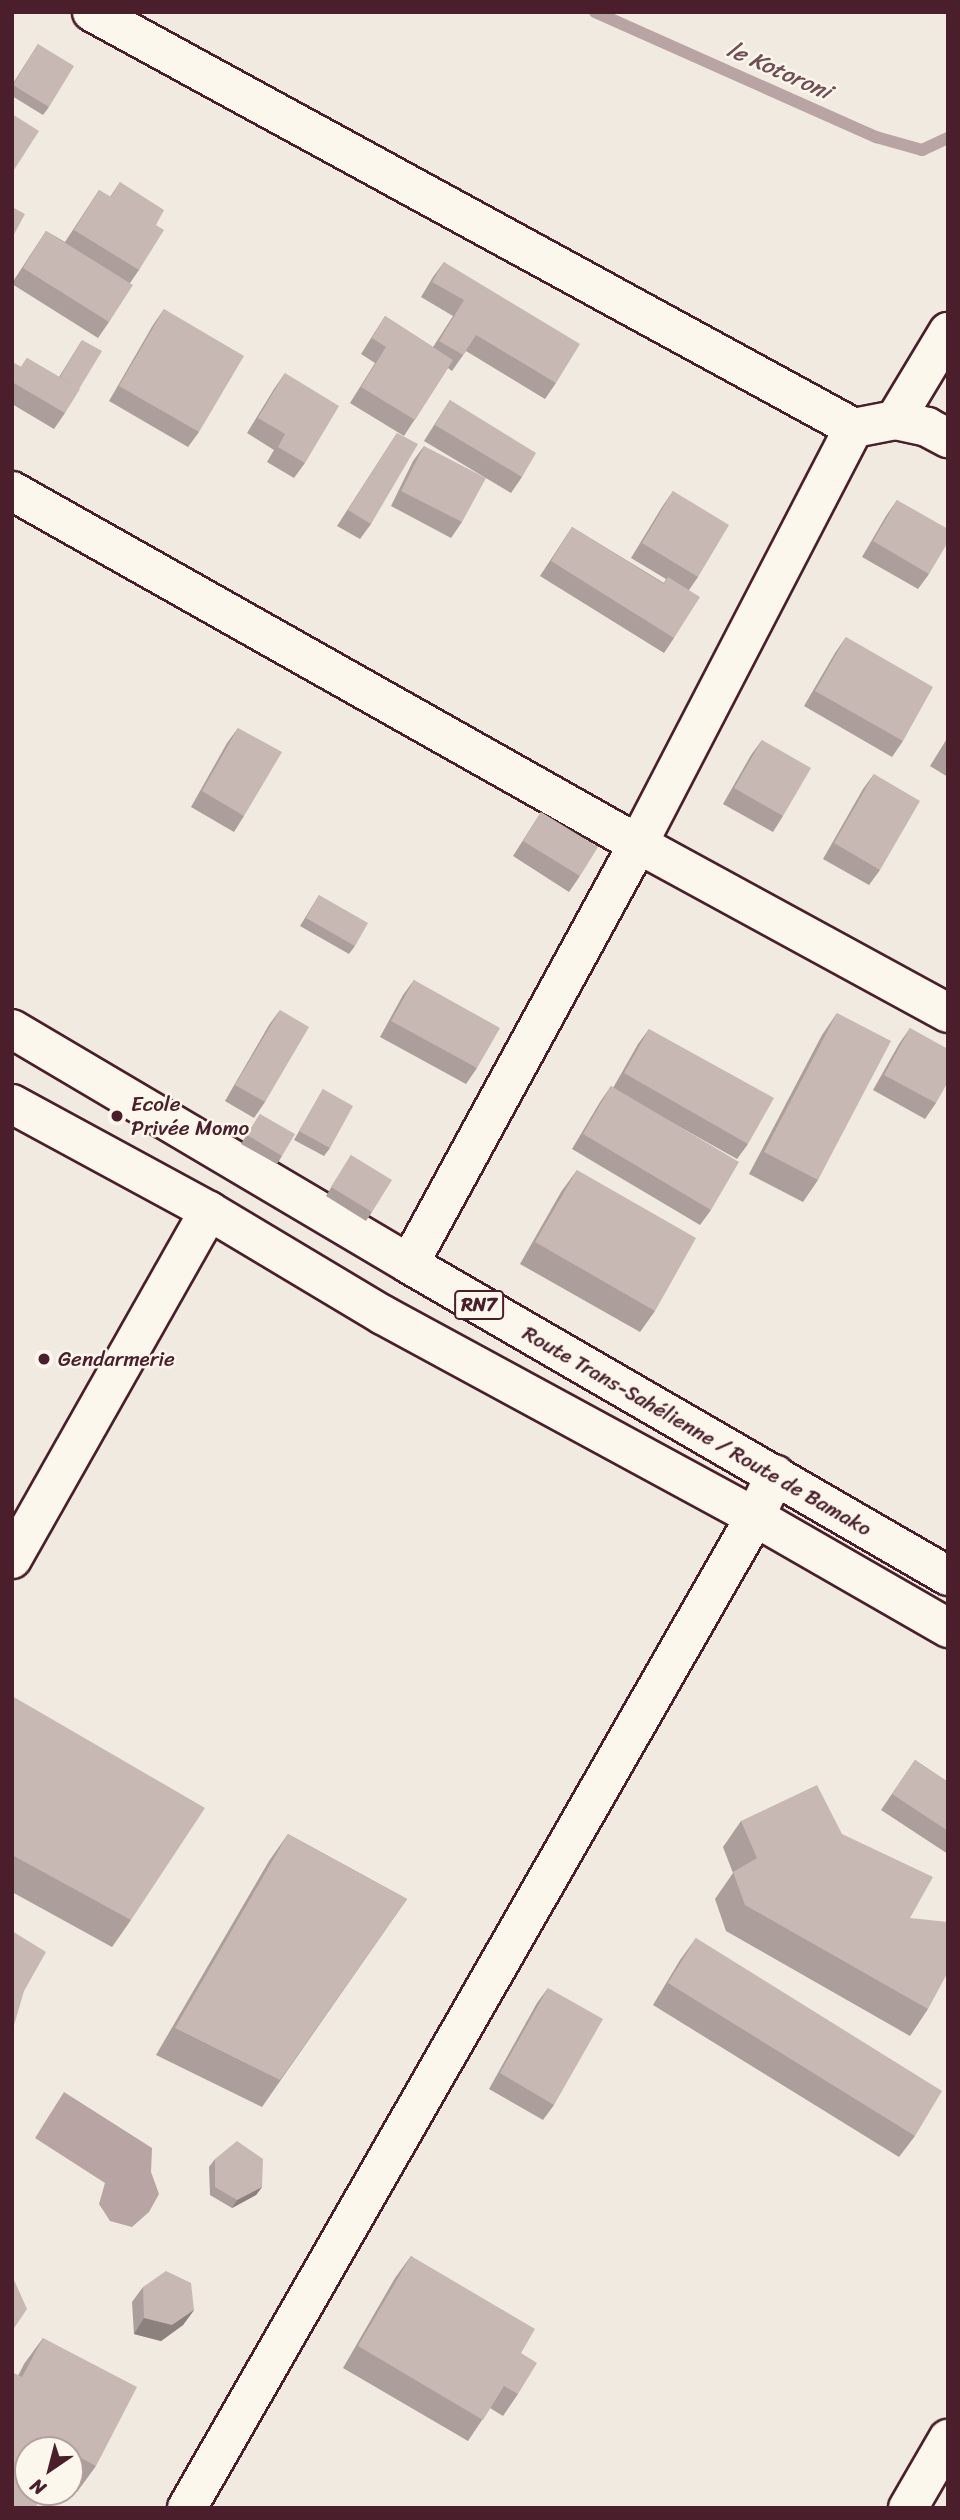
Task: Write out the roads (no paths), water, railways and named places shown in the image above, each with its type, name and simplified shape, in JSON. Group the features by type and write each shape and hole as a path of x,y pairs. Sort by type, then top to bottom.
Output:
{"main road":[{"path":"92,12 854,428 895,420 927,427 948,438"},
{"path":"895,420 948,332"},
{"path":"409,1264 638,844 854,428"},
{"path":"12,491 638,844 948,1013"},
{"name":"Route Trans-Sahélienne / Route de Bamako","path":"12,1029 409,1264 948,1576"},
{"name":"RN7","path":"12,1104 209,1211 383,1315 755,1517 948,1628"},
{"path":"12,1559 209,1211"},
{"path":"187,2508 755,1517 775,1475"},
{"path":"908,2508 948,2439"}],"waterway":[{"name":"le Kotoroni","path":"595,12 876,137 922,150 948,138"}],"place":[{"name":"Ecole Privée Momo","path":"117,1116"},
{"name":"Gendarmerie","path":"44,1359"}]}
